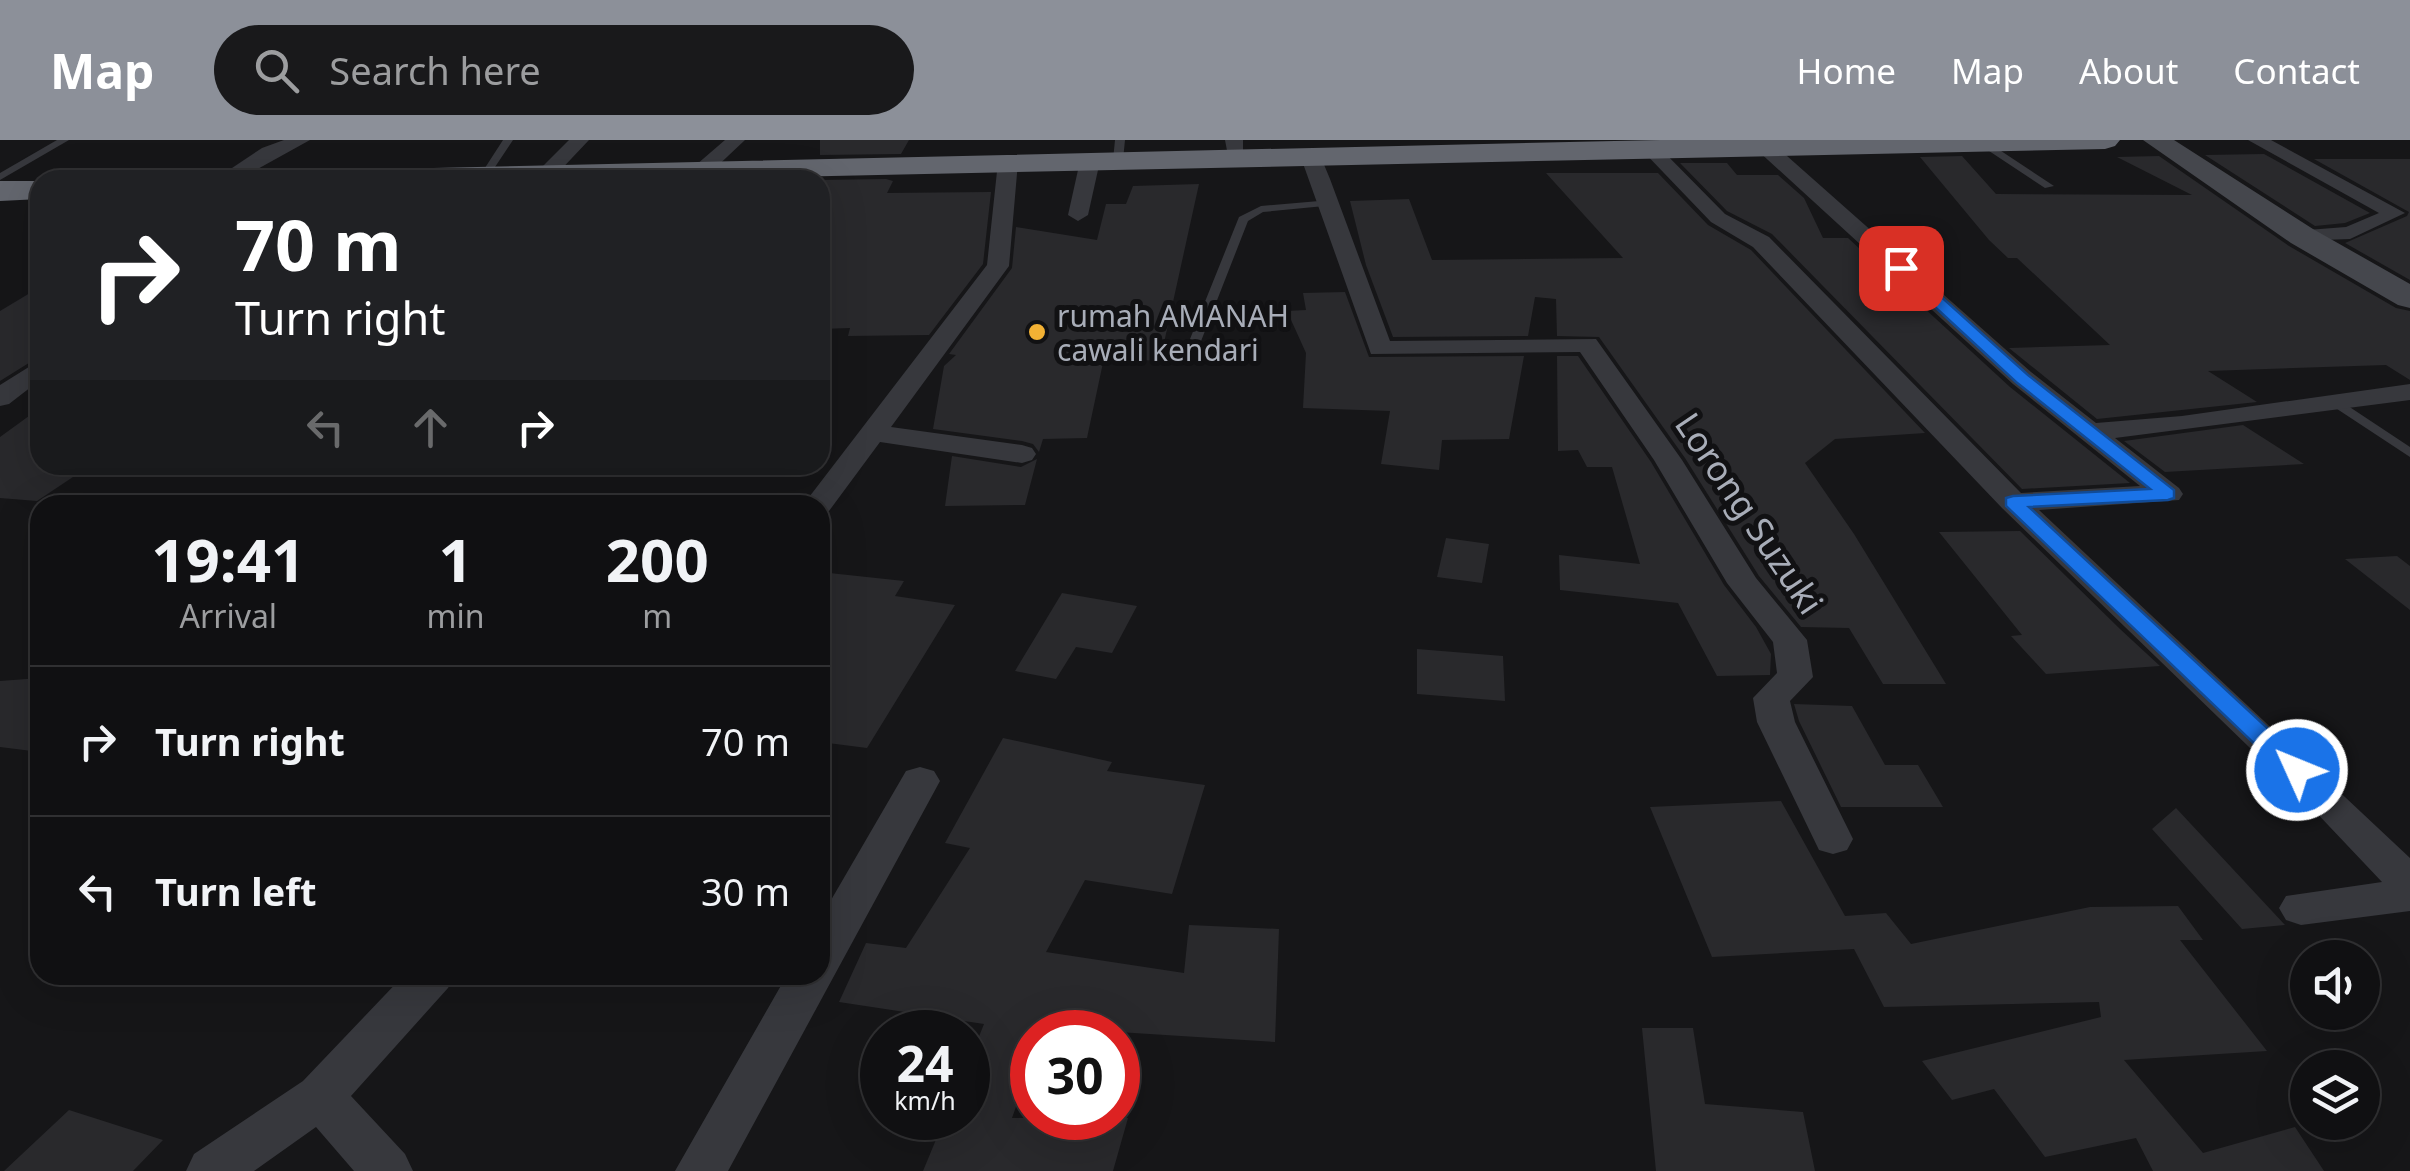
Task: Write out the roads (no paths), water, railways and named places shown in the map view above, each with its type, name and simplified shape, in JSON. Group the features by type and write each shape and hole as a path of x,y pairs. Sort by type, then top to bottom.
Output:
{"highway":[{"path":"673,170 1008,162 1235,149 1310,155 1559,145 1649,148 1687,143 2105,140"}],"main road":[{"path":"2156,140 2302,236 2410,298"}],"street":[{"path":"240,170 268,152 303,140 302,170"},
{"path":"549,170 580,140"},
{"path":"703,168 736,140"},
{"path":"2257,140 2395,213 2350,233 2302,236"},
{"path":"1763,145 1963,326 2168,494 2013,502"},
{"path":"1649,148 1718,218 1761,242 2013,502 2297,770 2410,884"},
{"path":"1078,215 1109,154"},
{"path":"1310,155 1332,203"},
{"path":"825,495 998,266 1008,162"},
{"name":"Lorong Suzuki","path":"1332,203 1348,263 1380,349 1587,344 1668,460 1743,584 1790,640 1795,677 1771,698 1776,722 1833,840"},
{"path":"0,398 30,376"},
{"path":"2089,432 2182,424 2410,392"},
{"path":"870,432 1022,454"},
{"path":"830,941 920,781"},
{"path":"2301,908 2410,894"},
{"path":"212,1171 320,1096 423,985"},
{"path":"702,1171 805,985"},
{"path":"320,1096 387,1171"}],"lane":[{"path":"33,170 64,140"},
{"path":"489,170 508,140"},
{"path":"1983,143 2049,186"},
{"path":"1190,354 1243,220 1261,209 1332,203"},
{"path":"2334,400 2410,453"}],"place":[{"name":"rumah AMANAH cawali kendari","path":"1037,332"}]}
